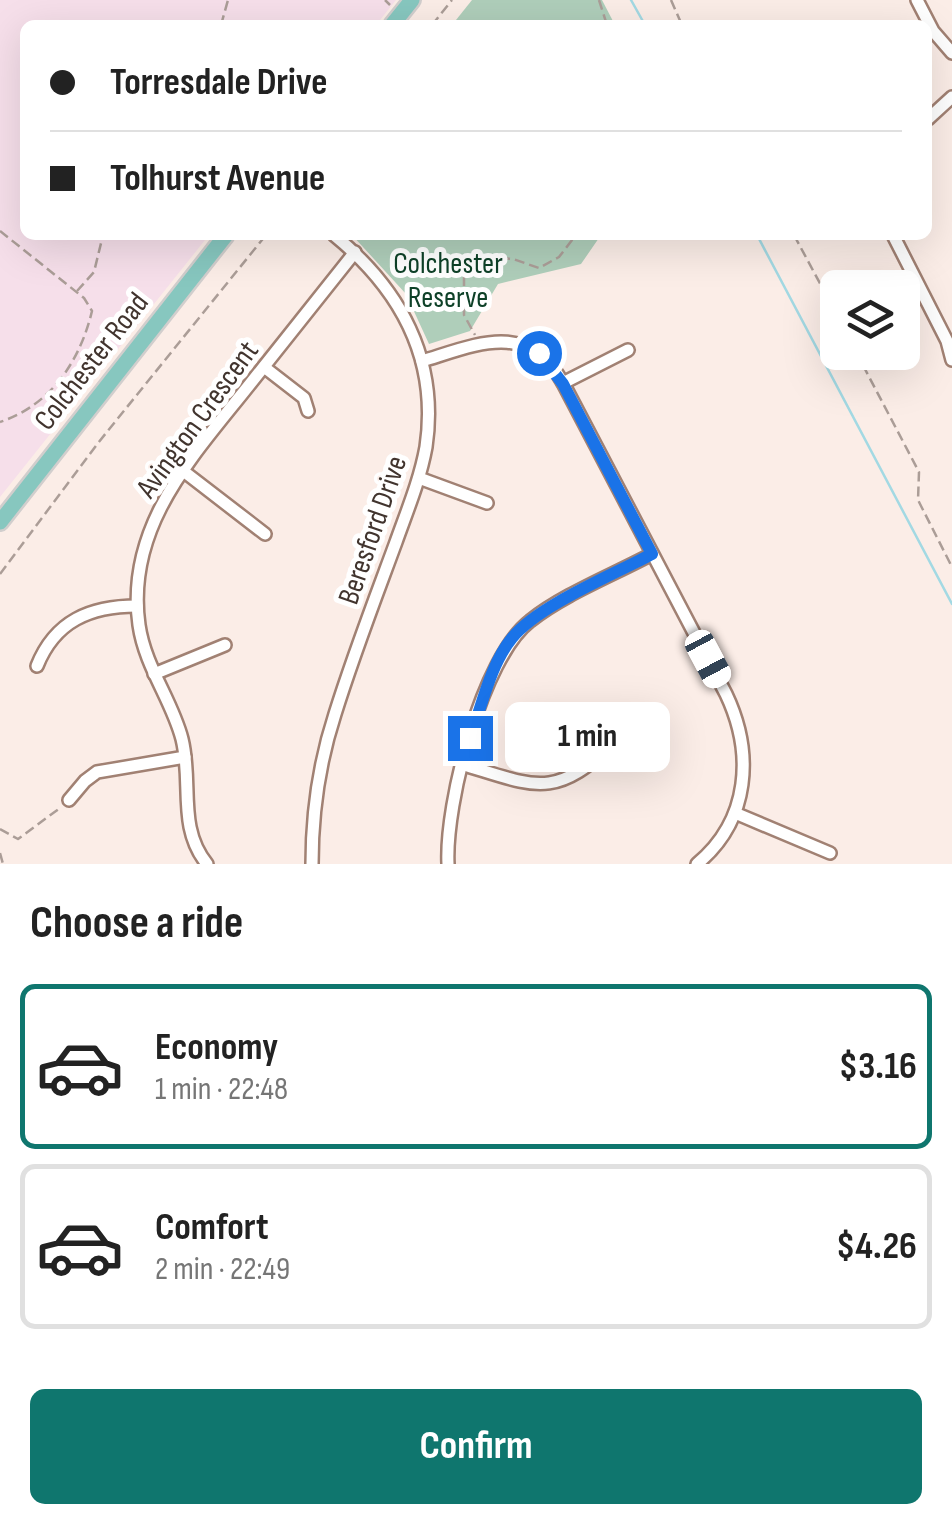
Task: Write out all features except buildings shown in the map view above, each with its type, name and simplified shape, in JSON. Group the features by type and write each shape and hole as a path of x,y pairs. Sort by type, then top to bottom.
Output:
{"main road":[{"path":"396,20 412,0"},
{"name":"Colchester Road","path":"0,522 222,240"}],"street":[{"path":"932,28 952,54"},
{"path":"932,115 952,97"},
{"name":"Beresford Drive","path":"312,864 314,809 328,739 418,478 426,448 428,415 422,361 397,303 367,263 340,240"},
{"path":"896,240 947,340 952,360"},
{"name":"Avington Crescent","path":"208,864 190,832 181,736 140,630 139,567 149,530 182,470 355,252"},
{"path":"422,361 506,341 529,348 552,366 563,384 739,725 745,763 735,813 718,843 697,864"},
{"path":"563,384 628,350"},
{"path":"264,367 304,398 308,412"},
{"path":"182,470 264,534"},
{"path":"418,478 486,504"},
{"path":"448,864 450,809 461,764 495,667 512,638 532,619 652,554"},
{"path":"37,666 45,645 56,632 103,608 137,606"},
{"path":"154,674 225,645"},
{"path":"461,764 520,782 559,783 588,769 614,744"},
{"path":"69,800 97,772 186,758"},
{"path":"735,813 830,853"}],"path":[{"path":"385,0 390,6"},
{"path":"436,20 452,0"},
{"path":"0,231 76,292 92,311 86,334 57,386 16,417 0,422"},
{"path":"76,292 94,272 102,240"},
{"path":"0,574 98,443 262,240"},
{"path":"464,275 499,258 513,258 539,268 559,256 572,240"},
{"path":"797,240 820,283"},
{"path":"465,255 464,315 475,334 474,346"},
{"path":"865,370 919,472 918,500 952,567"},
{"path":"944,552 952,552"},
{"path":"0,829 18,839 69,800"},
{"path":"0,853 3,864"}],"shaded area":[{"path":"0,0 396,0 380,20 20,20 20,240 205,240 0,497"}],"green space":[{"path":"472,0 602,0 612,20 456,20"},
{"name":"Colchester Reserve","path":"357,240 598,240 581,264 498,284 470,331 429,344 406,294"}],"waterway":[{"path":"631,0 642,20"},
{"path":"760,240 952,604"}],"route":[{"path":"470,738 495,667 512,638 532,619 652,554 563,384 539,353"}]}
